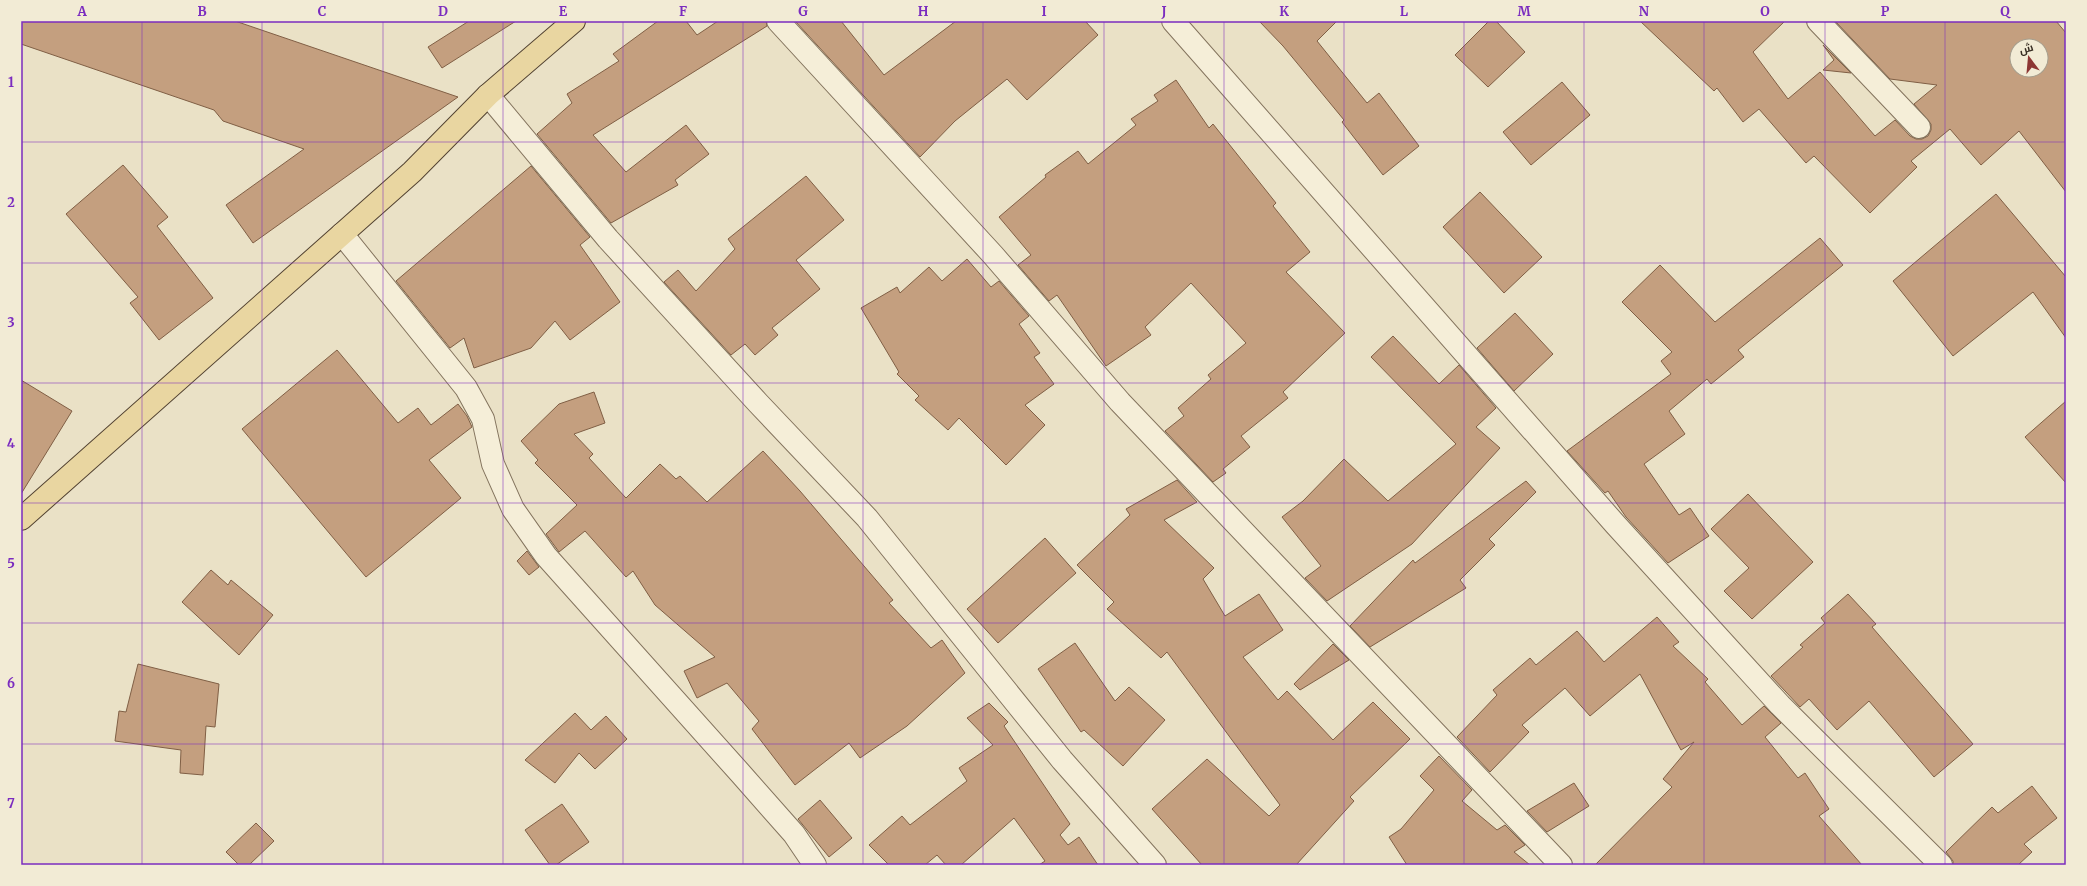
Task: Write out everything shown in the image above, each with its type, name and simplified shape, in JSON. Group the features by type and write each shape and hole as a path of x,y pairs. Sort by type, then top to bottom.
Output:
{"main road":[{"path":"21,518 412,172 488,95 574,21"}],"street":[{"path":"778,21 993,256 1120,402 1561,865"},
{"path":"1173,21 1614,524 1780,705 1941,865"},
{"path":"1818,21 1919,127"},
{"path":"488,95 608,239 758,403 867,518 1062,760 1155,865"},
{"path":"342,234 466,388 483,419 493,464 513,509 546,556 794,834 815,865"}],"building":[{"path":"21,21 235,21 458,97 253,243 226,205 304,149 223,121 214,110 21,44"},
{"path":"469,21 516,21 442,68 428,47"},
{"path":"658,21 686,21 697,35 718,21 766,21 767,26 593,135 626,172 686,125 709,154 675,180 678,185 611,223 537,134 572,103 567,94 619,61 613,54"},
{"path":"795,21 841,21 884,75 956,21 1085,21 1098,35 1027,100 1007,79 955,121 920,157"},
{"path":"1259,21 1337,21 1317,41 1367,103 1379,93 1419,146 1383,175 1342,122 1344,120 1283,46"},
{"path":"1489,21 1496,21 1525,52 1488,87 1455,55"},
{"path":"1640,21 1785,21 1753,52 1788,99 1820,72 1875,136 1895,120 1910,136 1916,139 1922,139 1928,136 1931,130 1931,124 1914,104 1937,85 1890,79 1835,21 2056,21 2066,33 2066,192 2019,131 1981,165 1950,129 1911,161 1917,167 1870,213 1814,156 1806,163 1759,109 1743,122 1717,88 1714,91"},
{"path":"1823,45 1851,73 1823,70 1834,60"},
{"path":"1176,80 1209,128 1213,124 1276,203 1273,206 1310,252 1286,272 1345,333 1283,392 1288,398 1241,436 1250,447 1223,469 1226,473 1213,482 1165,431 1184,416 1178,408 1211,379 1208,375 1246,343 1191,283 1145,327 1151,335 1106,366 1057,295 1049,301 1018,265 1031,255 999,217 1046,177 1045,175 1078,151 1088,164 1136,125 1131,119 1158,101 1154,95"},
{"path":"1562,82 1590,115 1531,165 1503,132"},
{"path":"123,165 168,217 157,226 213,298 159,340 130,303 138,297 66,214"},
{"path":"531,166 590,237 580,245 620,302 570,340 555,321 531,348 474,368 464,338 450,348 396,281"},
{"path":"806,176 844,220 796,260 820,289 772,328 778,335 755,355 745,344 731,355 664,282 678,270 696,291 735,249 728,239"},
{"path":"1480,192 1542,257 1504,293 1443,227"},
{"path":"1996,194 2066,277 2066,338 2033,292 1953,356 1893,281"},
{"path":"1820,238 1843,265 1738,350 1744,357 1711,384 1707,379 1669,411 1685,434 1644,464 1679,515 1690,508 1709,536 1668,563 1626,517 1608,491 1605,493 1567,451 1671,374 1661,361 1672,352 1622,302 1660,265 1715,322"},
{"path":"967,259 991,287 999,281 1029,316 1019,324 1040,353 1034,357 1054,384 1025,405 1045,425 1006,465 959,418 948,430 915,400 919,396 897,374 899,372 861,308 897,287 900,293 929,267 942,281"},
{"path":"1515,313 1553,354 1514,391 1477,348"},
{"path":"1393,336 1439,384 1459,365 1496,408 1476,427 1500,448 1412,544 1327,601 1305,578 1321,566 1282,517 1303,501 1344,459 1388,501 1456,444 1371,357"},
{"path":"337,350 398,423 418,408 431,425 458,404 467,416 472,427 429,460 461,498 366,577 242,429"},
{"path":"21,380 72,411 21,494"},
{"path":"594,392 605,423 574,434 593,454 589,458 626,498 660,464 676,479 680,476 707,502 763,451 800,491 893,600 889,603 931,648 942,640 965,673 907,726 860,758 849,743 795,785 752,729 759,721 727,683 697,698 684,671 715,657 655,605 633,571 626,577 585,531 559,552 546,534 577,505 535,463 538,460 521,441 559,404"},
{"path":"2066,401 2066,483 2025,437"},
{"path":"1177,480 1197,502 1164,520 1214,568 1203,579 1225,616 1259,594 1283,630 1243,657 1278,700 1287,691 1333,740 1373,702 1410,739 1350,797 1354,801 1296,865 1202,865 1152,809 1207,759 1269,816 1280,805 1167,652 1161,658 1107,609 1114,602 1077,565 1130,515 1126,509"},
{"path":"1526,481 1536,492 1489,539 1495,545 1460,580 1466,588 1370,647 1350,626 1413,560 1415,563"},
{"path":"1748,494 1813,562 1752,619 1724,591 1749,568 1711,529"},
{"path":"1045,538 1076,573 998,643 967,609"},
{"path":"527,551 539,567 529,575 517,561"},
{"path":"211,570 228,585 231,580 273,615 239,655 182,602"},
{"path":"1848,594 1876,624 1872,627 1973,744 1934,777 1869,701 1837,730 1809,699 1800,707 1771,676 1803,647 1800,645 1825,623 1821,618"},
{"path":"1657,617 1679,642 1673,646 1708,679 1705,682 1742,725 1764,706 1781,723 1765,737 1798,778 1805,773 1829,809 1819,816 1862,865 1595,865 1672,787 1663,779 1694,742 1681,750 1640,674 1590,716 1565,688 1522,725 1529,732 1490,772 1457,737 1497,695 1493,690 1530,658 1536,665 1577,631 1604,662"},
{"path":"1075,643 1115,701 1129,687 1165,720 1123,766 1084,730 1081,732 1038,669"},
{"path":"1333,644 1349,660 1300,690 1294,684"},
{"path":"138,664 219,684 215,727 206,726 203,775 180,773 181,750 115,741 119,711 126,712"},
{"path":"989,703 1008,722 1004,726 1070,824 1060,835 1068,845 1079,837 1098,865 1039,865 1045,861 1014,818 961,865 946,865 937,855 925,865 889,865 869,845 902,816 910,825 967,781 959,768 993,745 967,718"},
{"path":"575,713 591,730 606,716 627,739 595,769 579,753 555,783 525,760"},
{"path":"1439,756 1472,790 1462,801 1497,830 1505,825 1525,845 1514,852 1530,865 1407,865 1389,837 1401,829 1434,790 1420,776"},
{"path":"1574,783 1589,806 1547,832 1527,811"},
{"path":"2032,786 2057,818 2024,844 2032,852 2018,865 1953,865 1953,861 1946,852 1992,807 1998,813"},
{"path":"820,800 852,838 829,857 798,819"},
{"path":"562,804 589,842 556,865 550,865 525,830"},
{"path":"256,823 274,841 249,865 239,865 226,852"}]}
